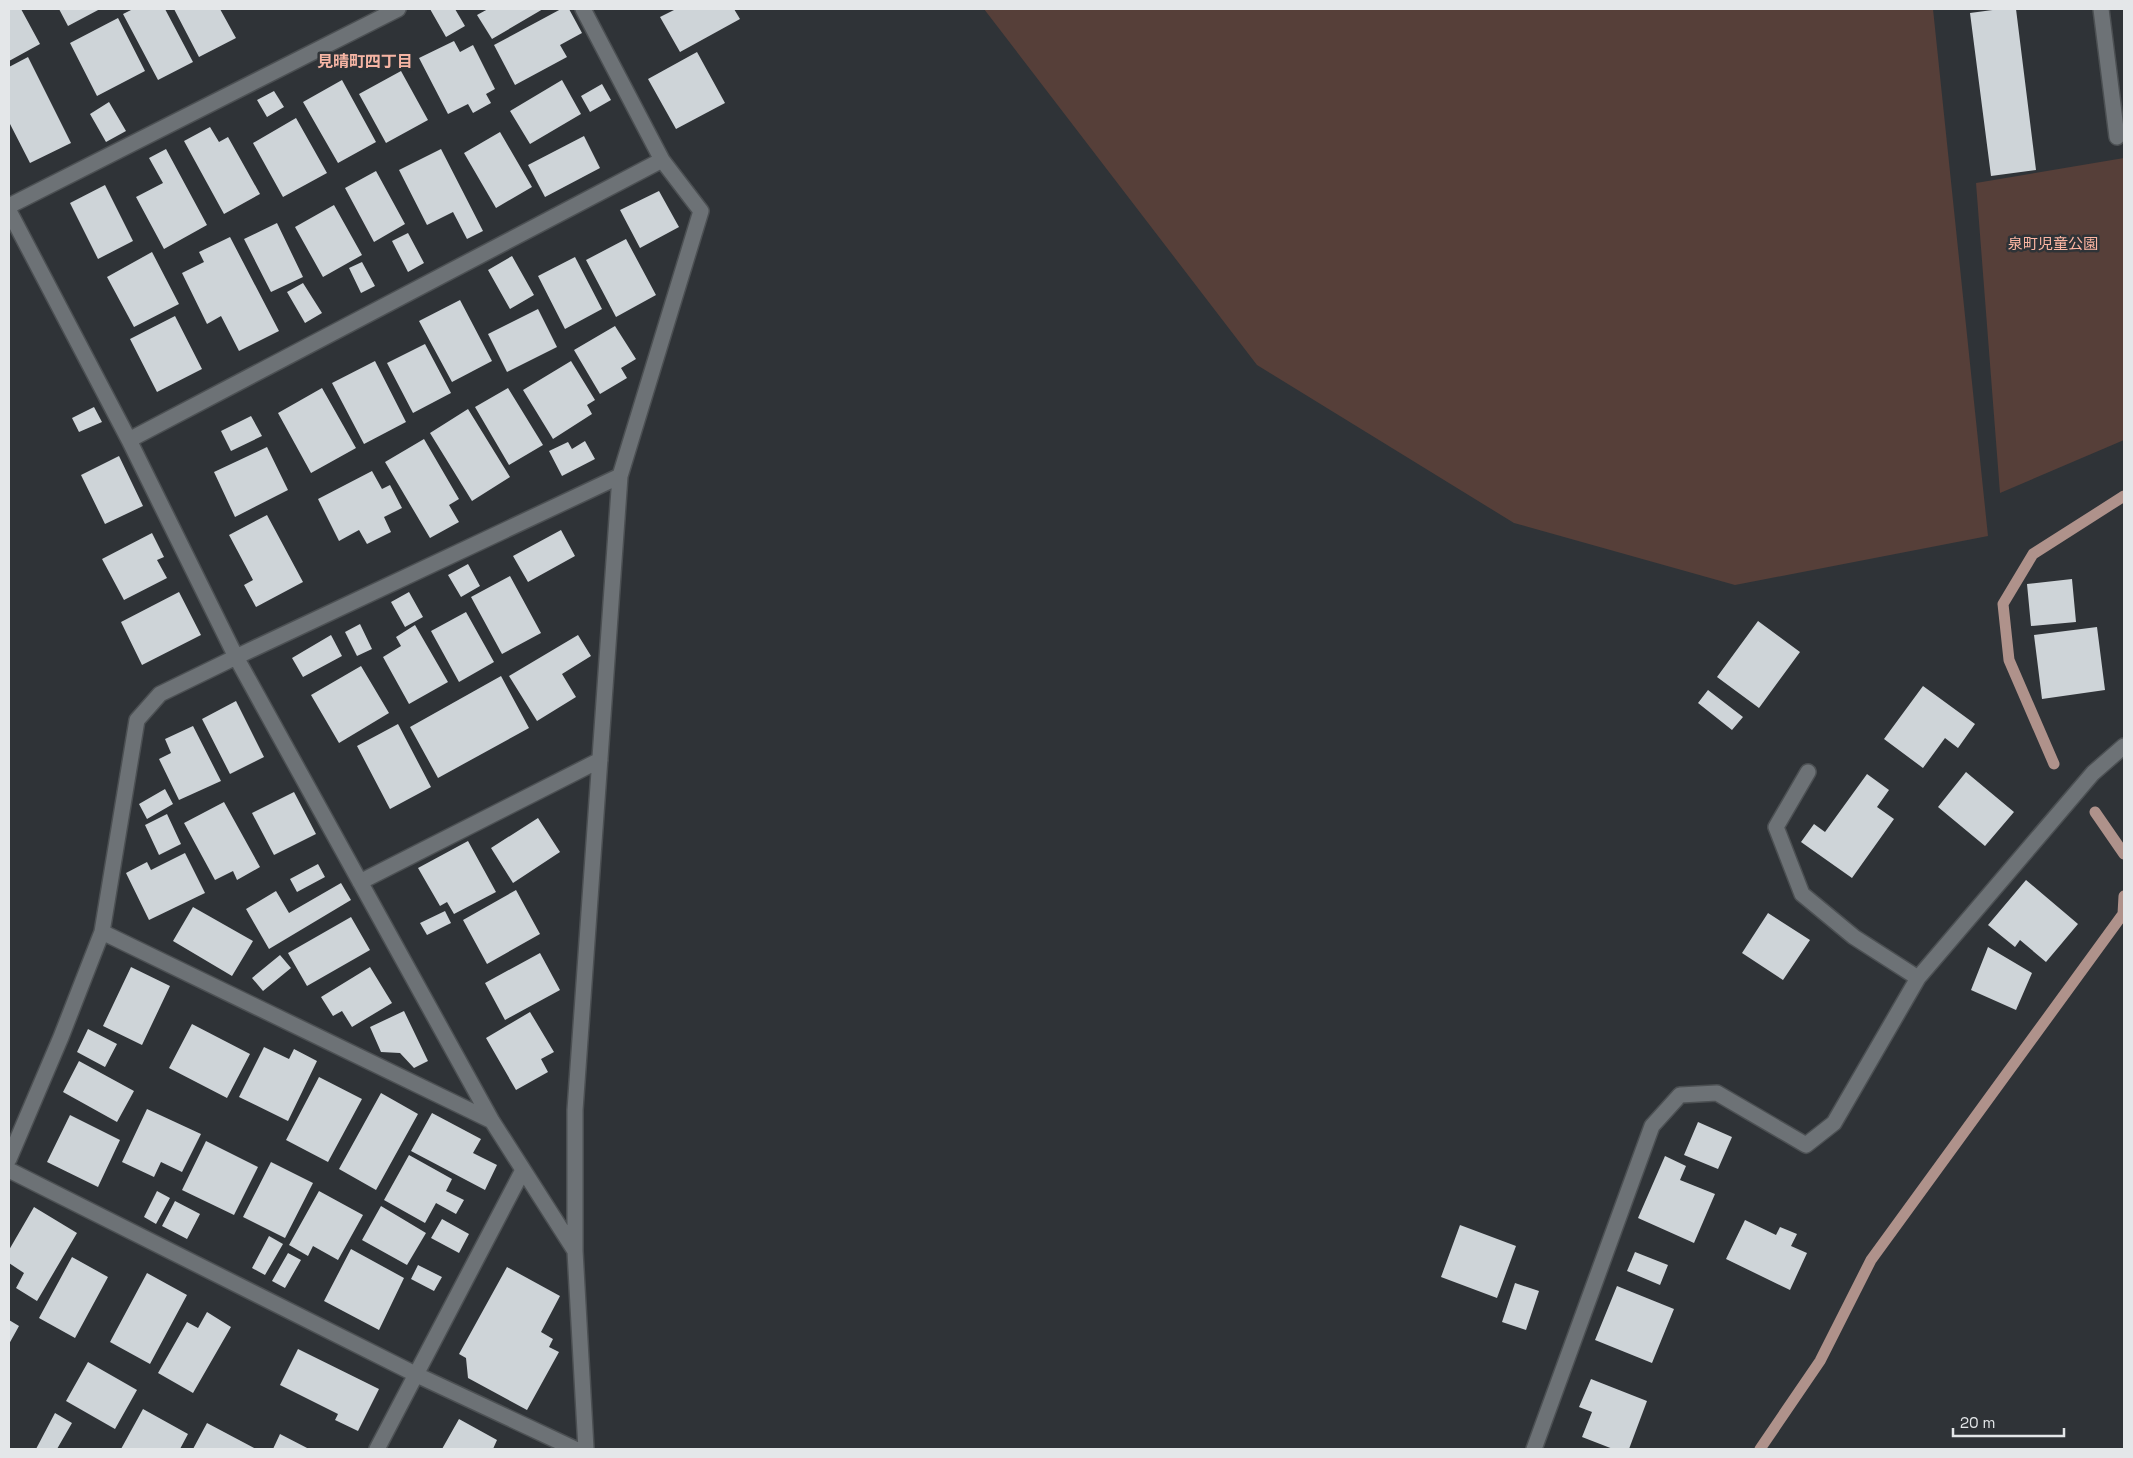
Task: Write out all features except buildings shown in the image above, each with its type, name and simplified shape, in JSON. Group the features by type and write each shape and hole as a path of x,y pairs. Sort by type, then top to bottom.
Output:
{"street":[{"path":"9,206 398,9"},
{"path":"583,9 662,160 701,211 620,476 575,1110 575,1251 586,1449"},
{"path":"2101,9 2117,137"},
{"path":"129,440 662,160"},
{"path":"9,211 129,440 236,657 492,1122 575,1251"},
{"path":"9,1160 102,932 137,720 160,694 620,476"},
{"path":"1534,1449 1652,1126 1680,1095 1717,1093 1806,1144 1834,1123 1918,978 2093,773 2124,746"},
{"path":"360,882 600,760"},
{"path":"1808,772 1776,827 1802,894 1854,937 1918,978"},
{"path":"102,932 492,1122"},
{"path":"9,1170 417,1375 575,1449"},
{"path":"377,1449 523,1170"}],"green space":[{"path":"984,9 1933,9 1988,536 1735,585 1514,523 1257,365"},
{"name":"泉町児童公園","path":"2124,158 2124,440 2000,493 1976,183"}],"waterway":[{"path":"2054,764 2009,660 2003,604 2033,554 2124,496"},
{"path":"2095,812 2124,854"},
{"path":"1760,1449 1820,1361 1871,1260 2123,914 2124,896"}],"district":[{"name":"見晴町四丁目","path":"365,61"}]}
